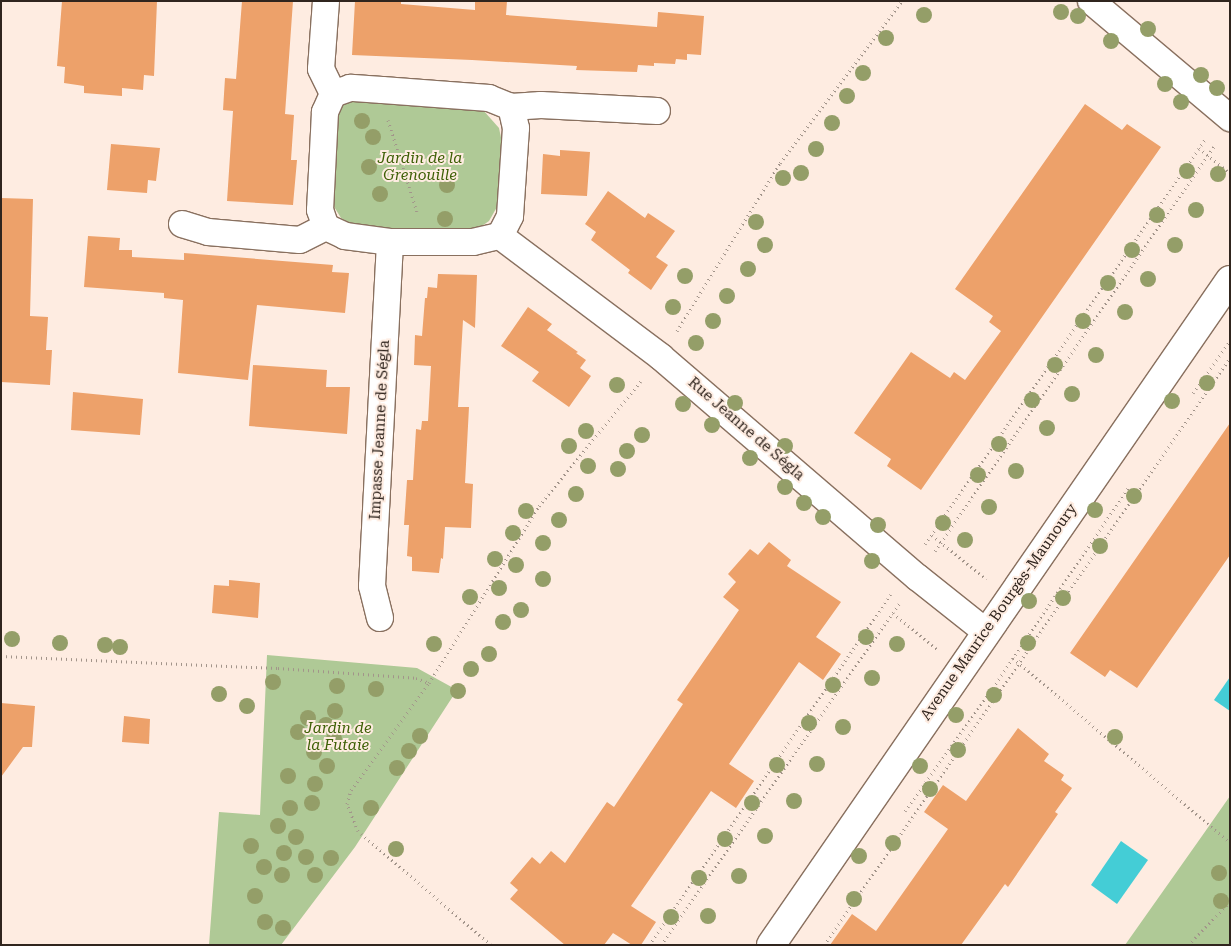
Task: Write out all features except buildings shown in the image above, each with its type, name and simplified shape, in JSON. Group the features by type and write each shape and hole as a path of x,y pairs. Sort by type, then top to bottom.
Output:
{"street":[{"path":"326,1 321,69 333,94 326,112 320,210 326,227 345,236 390,242 474,242 500,236 510,216 516,128 511,108"},
{"path":"1091,1 1220,130"},
{"path":"333,94 350,88 489,98 511,108 541,105 657,111"},
{"path":"182,224 208,232 300,240 326,227"},
{"name":"Rue Jeanne de Ségla","path":"500,236 661,356 917,576 985,631"},
{"name":"Impasse Jeanne de Ségla","path":"380,618 372,586 390,242"},
{"name":"Avenue Maurice Bourgès-Maunoury","path":"770,945 985,631 1230,280"}],"path":[{"path":"382,90 381,100 423,231 422,242"},
{"path":"923,547 1199,148 1220,130"},
{"path":"932,555 1207,154 1220,130"},
{"path":"1199,148 1230,173"},
{"path":"1190,397 1230,341"},
{"path":"824,945 1230,358"},
{"path":"899,819 990,692 1129,486"},
{"path":"932,535 994,586"},
{"path":"649,945 894,589"},
{"path":"660,945 903,596"},
{"path":"892,613 945,655"},
{"path":"1038,622 1045,628"},
{"path":"1,656 278,668 416,678 429,683 351,790 347,804 358,831 491,945"},
{"path":"1013,658 1230,842"},
{"path":"990,692 996,698"},
{"path":"1188,945 1230,902"}],"green space":[{"name":"Jardin de la Grenouille","path":"358,98 483,110 499,128 503,147 497,207 489,221 476,230 462,234 354,226 341,218 333,205 332,142 338,112 347,101"},
{"name":"Jardin de la Futaie","path":"267,655 417,668 457,690 355,847 281,945 209,945 219,812 260,815"},
{"path":"1230,796 1230,945 1125,945 1202,836"}],"water":[{"path":"1230,677 1230,711 1214,700"},
{"path":"1121,841 1148,860 1117,904 1091,885"}]}
